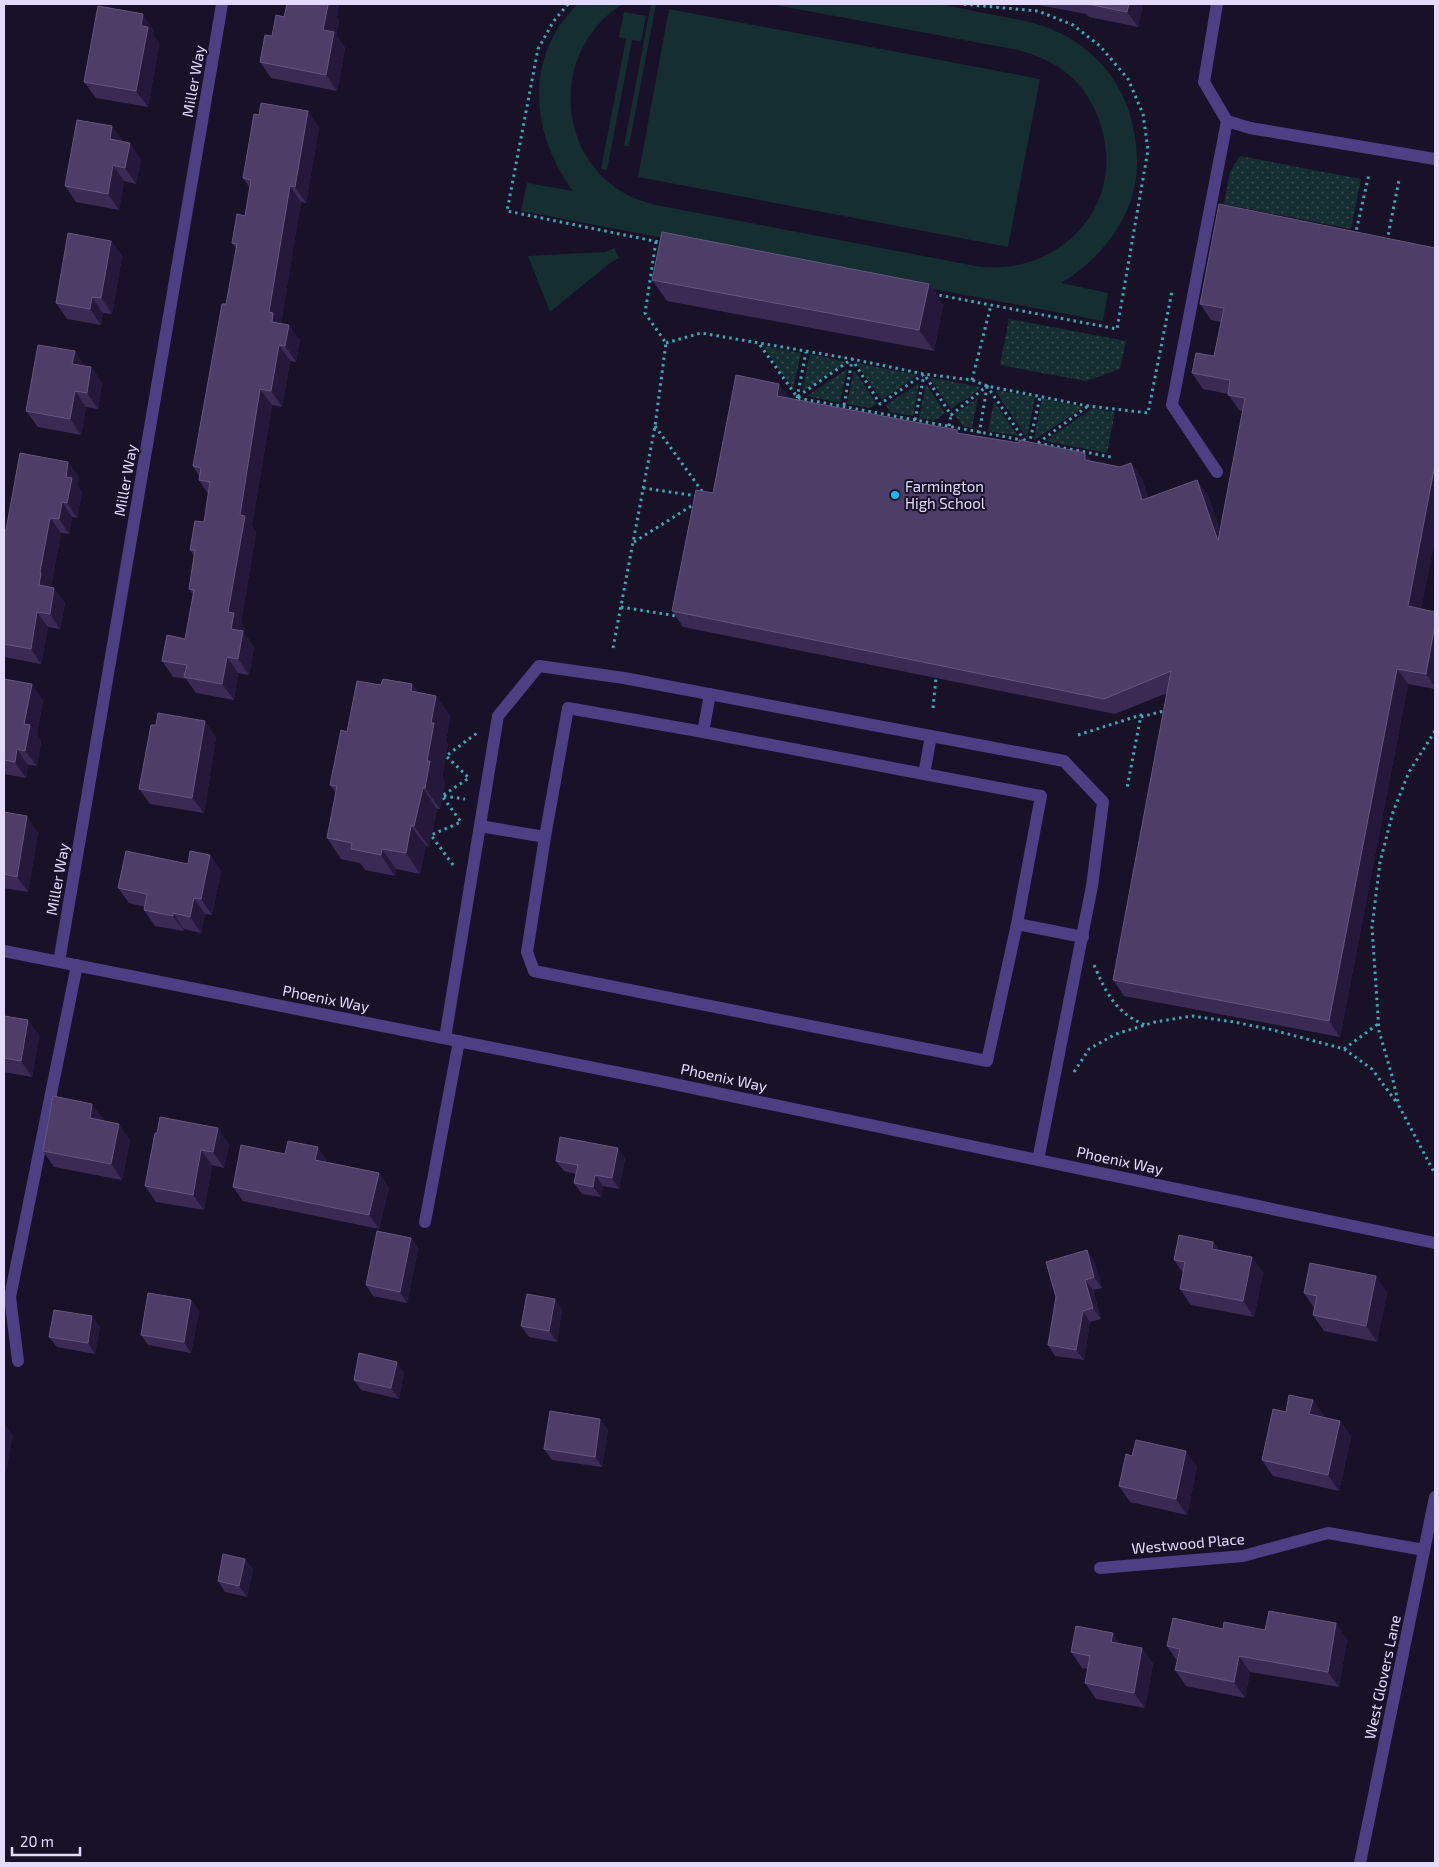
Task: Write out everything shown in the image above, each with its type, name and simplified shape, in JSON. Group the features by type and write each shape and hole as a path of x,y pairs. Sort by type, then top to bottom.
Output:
{"street":[{"name":"Miller Way","path":"59,962 222,4"},
{"path":"1217,4 1204,82 1227,121 1172,404 1217,472"},
{"path":"1227,121 1250,128 1435,159"},
{"path":"445,1038 498,716 539,666 624,678 1064,762 1103,802 1083,937 1038,1160"},
{"path":"703,732 710,694"},
{"path":"568,708 703,732 1041,796 1018,924 987,1061 534,971 527,952 568,708"},
{"path":"924,774 931,736"},
{"path":"480,826 545,837"},
{"path":"1018,924 1083,937"},
{"name":"Phoenix Way","path":"4,951 655,1080 1435,1243"},
{"path":"18,1361 10,1297 77,965"},
{"path":"425,1222 459,1041"},
{"name":"West Glovers Lane","path":"1360,1863 1435,1497"},
{"name":"Westwood Place","path":"1100,1568 1243,1556 1328,1533 1424,1550"}],"path":[{"path":"568,4 553,22 538,50 507,211 666,243"},
{"path":"924,292 1118,329 1148,150 1143,114 1128,79 1100,46 1072,25 1038,12 961,4"},
{"path":"1355,237 1369,174"},
{"path":"1387,242 1399,180"},
{"path":"613,648 655,426 666,343 645,313 656,241"},
{"path":"666,343 701,333 852,359 924,374 972,380 987,386 1088,406 1148,414 1172,291"},
{"path":"972,380 991,305"},
{"path":"760,344 797,398 1111,456"},
{"path":"795,405 806,352"},
{"path":"797,398 852,359"},
{"path":"852,359 880,404"},
{"path":"842,414 852,359"},
{"path":"878,412 880,404 924,374"},
{"path":"924,374 951,415"},
{"path":"914,428 924,374"},
{"path":"949,426 951,415 987,386"},
{"path":"977,441 987,386"},
{"path":"987,386 1027,441"},
{"path":"1028,450 1027,441 1040,397"},
{"path":"1037,443 1088,406"},
{"path":"643,488 706,497 655,426"},
{"path":"633,542 698,502"},
{"path":"621,606 682,617"},
{"path":"933,708 936,678"},
{"path":"1078,735 1141,715 1167,710 1169,701"},
{"path":"1127,788 1141,716"},
{"path":"1399,1106 1378,1024 1372,927 1380,862 1392,812 1409,772 1435,731"},
{"path":"442,796 469,778 446,756 477,734"},
{"path":"442,796 465,799"},
{"path":"442,796 461,822 431,835 453,865"},
{"path":"1092,960 1115,1004 1132,1019 1145,1025"},
{"path":"1071,1080 1089,1049 1116,1034 1145,1025 1192,1016 1273,1030 1344,1049 1372,1069 1399,1106 1435,1174"},
{"path":"1344,1049 1378,1024"}],"green space":[{"path":"577,4 624,4 603,20 587,40 578,58 572,77 571,97 572,117 577,136 585,154 596,170 621,191 656,205 981,267 1010,266 1037,259 1061,247 1080,229 1095,208 1104,183 1106,155 1099,119 1079,86 1063,70 1038,57 1018,50 770,4 937,4 1028,22 1051,29 1071,39 1103,65 1115,81 1131,118 1135,138 1136,179 1132,198 1125,215 1116,232 1104,247 1077,272 1061,283 1108,293 1103,321 521,211 527,183 573,191 552,155 545,135 539,95 545,54 556,31"},
{"path":"651,4 656,4 629,146 624,146"},
{"path":"669,9 1040,79 1008,247 638,177"},
{"path":"624,12 646,16 641,41 632,40 607,170 601,169 626,39 619,37"},
{"path":"1240,156 1361,179 1351,229 1224,204 1230,172"},
{"path":"614,248 619,258 610,263 550,312 528,256 605,252"},
{"path":"1009,319 1126,341 1120,369 1086,381 1000,365"},
{"path":"763,346 801,353 793,389"},
{"path":"810,354 846,362 802,392"},
{"path":"856,363 918,375 882,400"},
{"path":"847,369 840,403 807,396"},
{"path":"854,370 877,404 870,408 847,404"},
{"path":"929,377 980,387 979,390 951,409"},
{"path":"919,383 913,416 890,412 886,405"},
{"path":"926,384 945,413 934,421 919,418"},
{"path":"996,390 1035,397 1027,438 996,392"},
{"path":"978,398 972,428 963,426 954,414"},
{"path":"1042,398 1084,407 1034,440"},
{"path":"994,401 1018,436 988,431"},
{"path":"1093,408 1115,412 1107,453 1045,441"}],"building":[{"path":"287,4 328,5 323,30 334,32 326,75 260,62 265,35 272,36 276,15 284,17"},
{"path":"1088,4 1129,4 1127,12"},
{"path":"98,6 143,14 141,26 148,27 136,91 84,82"},
{"path":"261,103 308,111 295,187 290,186 269,312 273,313 272,322 289,325 285,346 279,345 271,391 260,389 240,515 245,516 228,612 234,613 231,629 243,631 238,659 227,657 222,684 184,677 187,665 162,661 167,635 185,639 194,590 189,589 195,550 190,550 195,521 204,522 210,482 199,480 201,468 193,466 222,304 226,304 237,244 232,243 237,214 245,216 251,180 243,178 254,114 259,115"},
{"path":"77,120 112,126 110,139 130,143 125,168 113,165 108,194 65,186"},
{"path":"1219,204 1435,248 1435,464 1408,606 1435,612 1435,624 1426,674 1397,669 1329,1021 1113,980 1171,671 1104,699 672,611 696,490 713,493 736,375 779,384 777,396 957,430 957,433 1019,443 1019,440 1085,453 1085,460 1120,467 1131,463 1142,500 1197,480 1218,541 1245,398 1228,395 1230,380 1192,373 1196,353 1214,356 1224,308 1200,304"},
{"path":"662,232 929,284 919,330 652,280"},
{"path":"68,233 111,241 101,298 92,297 90,309 56,303"},
{"path":"38,345 75,351 72,364 91,367 87,393 75,391 70,419 26,411"},
{"path":"20,453 68,462 66,477 72,478 67,503 62,502 59,519 50,518 39,585 54,588 50,614 37,612 31,649 4,644 4,530 6,530"},
{"path":"4,679 32,684 24,724 30,725 25,751 17,749 15,762 4,760"},
{"path":"383,679 412,684 411,691 436,696 431,723 434,723 427,761 430,761 425,788 423,788 414,826 411,826 406,853 382,849 381,855 351,849 352,843 327,838 337,786 330,785 341,730 347,732 357,681 381,685"},
{"path":"158,713 205,721 192,798 139,789 151,725 156,725"},
{"path":"4,812 27,816 17,877 4,874"},
{"path":"126,851 188,864 190,851 210,855 201,899 194,898 190,917 173,913 173,916 144,910 147,894 118,888"},
{"path":"4,1016 28,1020 21,1061 4,1058"},
{"path":"53,1096 92,1104 90,1118 119,1124 111,1164 43,1151"},
{"path":"160,1117 218,1128 213,1152 201,1150 193,1195 145,1186"},
{"path":"560,1137 618,1148 612,1178 595,1175 593,1187 574,1183 578,1165 556,1161"},
{"path":"288,1141 318,1147 315,1160 379,1173 369,1215 233,1187 241,1145 285,1154"},
{"path":"377,1231 411,1238 400,1292 366,1285"},
{"path":"1179,1235 1213,1242 1212,1249 1252,1257 1243,1301 1180,1289 1185,1262 1174,1260"},
{"path":"1087,1250 1094,1277 1085,1280 1093,1308 1083,1311 1076,1350 1048,1345 1056,1297 1046,1262"},
{"path":"1310,1263 1376,1276 1366,1326 1313,1315 1317,1296 1304,1293"},
{"path":"148,1293 191,1300 184,1342 141,1335"},
{"path":"527,1294 555,1299 549,1331 521,1326"},
{"path":"54,1310 92,1316 88,1343 49,1337"},
{"path":"359,1353 397,1362 391,1388 354,1380"},
{"path":"1289,1395 1313,1400 1309,1414 1340,1421 1328,1475 1262,1460 1273,1409 1286,1412"},
{"path":"550,1411 600,1419 595,1457 544,1449"},
{"path":"1136,1440 1186,1451 1176,1499 1119,1486 1126,1454 1132,1456"},
{"path":"223,1554 245,1559 239,1586 218,1581"},
{"path":"1269,1611 1336,1623 1328,1672 1239,1656 1234,1682 1175,1670 1180,1649 1167,1646 1173,1618 1223,1629 1224,1622 1265,1630"},
{"path":"1076,1626 1113,1633 1111,1642 1142,1648 1134,1693 1085,1683 1090,1656 1071,1652"}],"place":[{"name":"Farmington High School","path":"895,495"}]}
